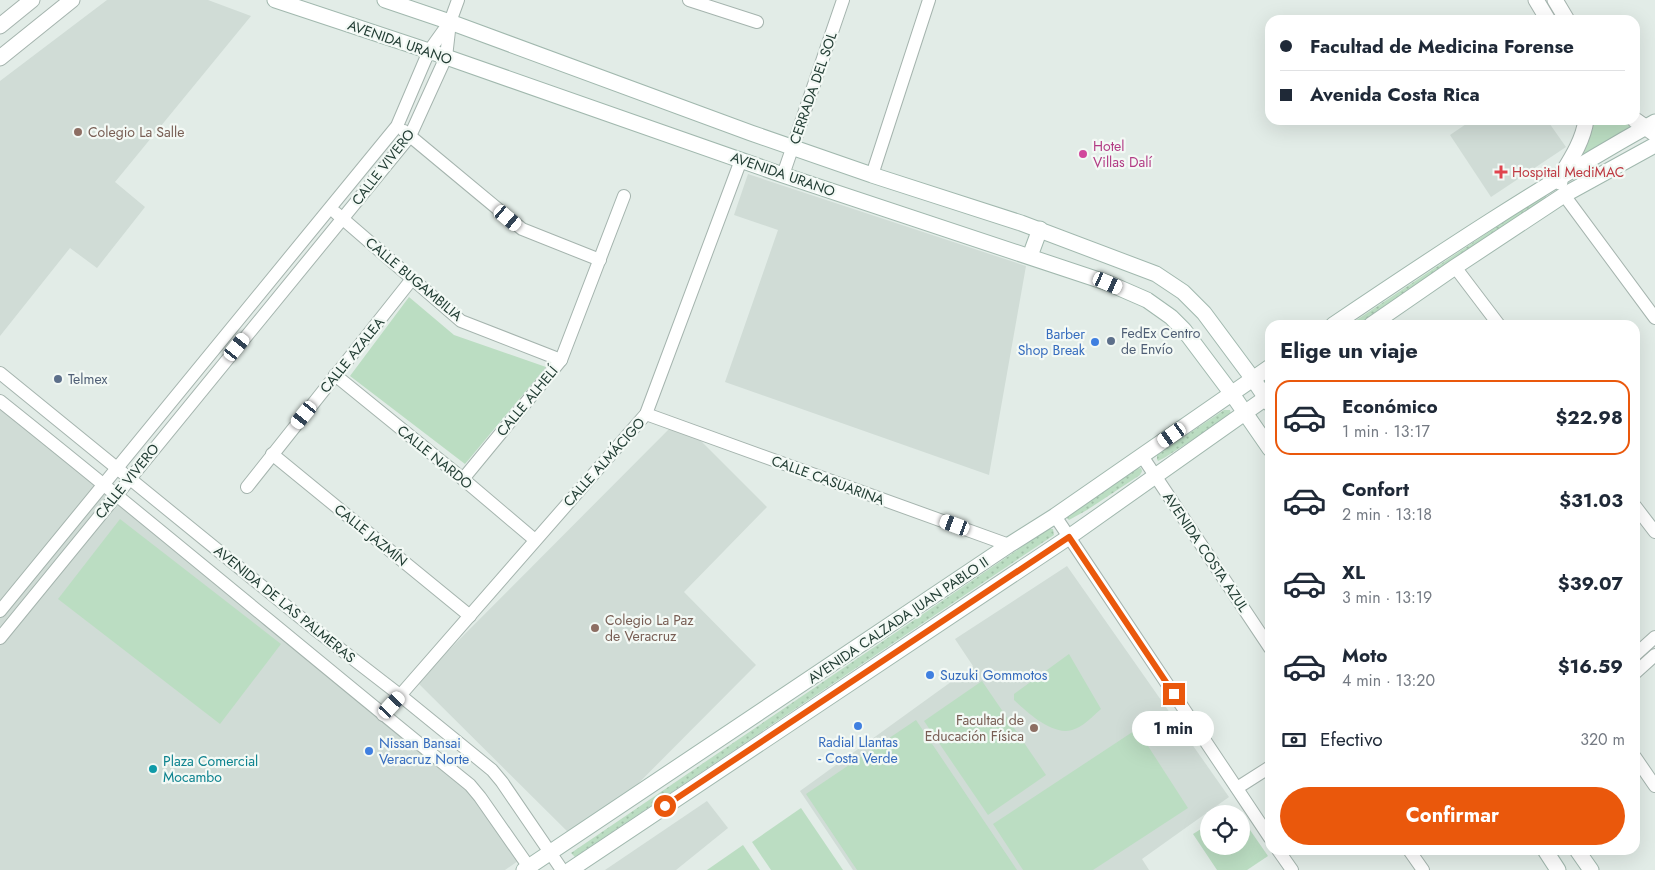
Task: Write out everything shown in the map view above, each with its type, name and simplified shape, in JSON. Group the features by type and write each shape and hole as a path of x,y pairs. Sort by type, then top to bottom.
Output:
{"main road":[{"path":"0,26 32,0"},
{"path":"0,58 72,0"},
{"name":"AVENIDA URANO","path":"276,0 430,51 783,175 1030,256 1108,283 1147,300 1184,330 1265,442"},
{"name":"AVENIDA URANO","path":"384,0 450,22 872,175 1040,230 1156,274 1183,292 1204,312 1265,394"},
{"path":"1536,0 1545,15"},
{"path":"1555,0 1563,15"},
{"path":"1564,195 1560,186 1560,177 1577,150 1585,125"},
{"path":"1340,320 1440,252 1560,177 1648,126"},
{"path":"1378,320 1564,195 1655,145"},
{"path":"1030,256 1040,230"},
{"name":"AVENIDA CALZADA JUAN PABLO II","path":"528,869 1009,545 1055,516 1265,371"},
{"name":"AVENIDA CALZADA JUAN PABLO II","path":"570,870 1069,537 1245,413 1265,401"},
{"path":"1548,855 1558,870"},
{"path":"1580,855 1591,870"}],"street":[{"path":"450,22 458,0"},
{"path":"689,0 757,22"},
{"name":"CERRADA DEL SOL","path":"783,175 843,0"},
{"path":"872,175 929,0"},
{"name":"CALLE VIVERO","path":"0,611 397,126 430,51 450,22"},
{"name":"CALLE VIVERO","path":"0,638 410,136 446,57 450,22"},
{"path":"397,126 522,230 600,260"},
{"name":"CALLE ALMÁCIGO","path":"383,715 646,414 741,160"},
{"path":"1564,195 1655,318"},
{"name":"CALLE ALHELÍ","path":"463,479 561,360 624,196"},
{"name":"CALLE BUGAMBILIA","path":"329,208 461,321 561,360"},
{"path":"1455,267 1495,320"},
{"name":"CALLE AZALEA","path":"247,487 412,279"},
{"path":"266,285 279,296"},
{"path":"224,336 237,347"},
{"name":"AVENIDA DE LAS PALMERAS","path":"0,373 317,631 492,770 562,870"},
{"name":"CALLE NARDO","path":"335,375 535,540"},
{"name":"AVENIDA DE LAS PALMERAS","path":"0,401 117,494 470,785 528,869"},
{"name":"CALLE CASUARINA","path":"646,414 1009,545"},
{"name":"CALLE JAZMÍN","path":"272,454 470,616"},
{"name":"AVENIDA COSTA AZUL","path":"1142,456 1265,641"},
{"path":"1640,512 1655,532"},
{"path":"1055,516 1265,830"},
{"path":"1640,651 1655,638"},
{"path":"1640,668 1655,655"},
{"path":"1640,764 1655,786"},
{"path":"1237,788 1265,770"},
{"path":"1282,855 1292,870"},
{"path":"1412,855 1423,870"}],"shaded area":[{"name":"Colegio La Salle","path":"107,0 208,0 251,16 115,182 145,207 97,268 70,248 0,336 0,81"},
{"name":"Hospital MediMAC","path":"1465,125 1551,125 1566,147 1491,197 1450,135"},
{"path":"748,174 1026,266 989,475 725,382 778,230 734,215"},
{"path":"0,407 469,786 518,861 505,870 0,870"},
{"name":"Colegio La Paz de Veracruz","path":"679,419 767,507 684,592 756,665 579,843 417,682"},
{"name":"Facultad de Educación Física","path":"1067,566 1229,797 1218,805 1200,805 1200,818 1142,859 1149,870 853,870 800,791 973,666 955,639"},
{"path":"707,801 728,828 676,870 605,870"}],"green space":[{"path":"1588,125 1635,125 1637,127 1580,159"},
{"path":"1543,196 1546,196 1546,199 1367,320 1357,320"},
{"path":"409,297 454,335 546,367 465,464 350,376"},
{"path":"1224,410 1230,410 1231,415 1158,461 1157,455"},
{"path":"1141,468 1140,475 1087,510 1069,520 1067,518 1070,511 1136,469"},
{"path":"120,519 281,644 220,724 58,599"},
{"path":"1048,529 1053,529 1054,535 575,857 571,853"},
{"path":"1069,654 1101,709 1080,726 1064,731 1056,730 1040,722 1014,700 1014,694"},
{"path":"982,681 1046,775 988,815 924,721"},
{"path":"916,720 1017,870 857,870 806,794"},
{"path":"1137,729 1188,808 1093,870 1023,870 993,824"},
{"path":"801,808 843,870 771,870 752,842"},
{"path":"1200,830 1200,844 1193,834"},
{"path":"1250,830 1265,852 1265,855 1268,856 1247,870 1217,870 1207,855 1250,855"},
{"path":"743,845 760,870 707,870"}],"place":[{"name":"Colegio La Salle","path":"78,132"},
{"name":"Hotel Villas Dalí","path":"1083,154"},
{"name":"Hospital MediMAC","path":"1501,172"},
{"name":"FedEx Centro de Envío","path":"1111,341"},
{"name":"Barber Shop Break","path":"1095,342"},
{"name":"Telmex","path":"58,379"},
{"name":"Colegio La Paz de Veracruz","path":"595,628"},
{"name":"Suzuki Gommotos","path":"930,675"},
{"name":"Radial Llantas - Costa Verde","path":"858,726"},
{"name":"Facultad de Educación Física","path":"1034,728"},
{"name":"Nissan Bansai Veracruz Norte","path":"369,751"},
{"name":"Plaza Comercial Mocambo","path":"153,769"}],"route":[{"path":"665,806 1069,537 1174,694"}]}
